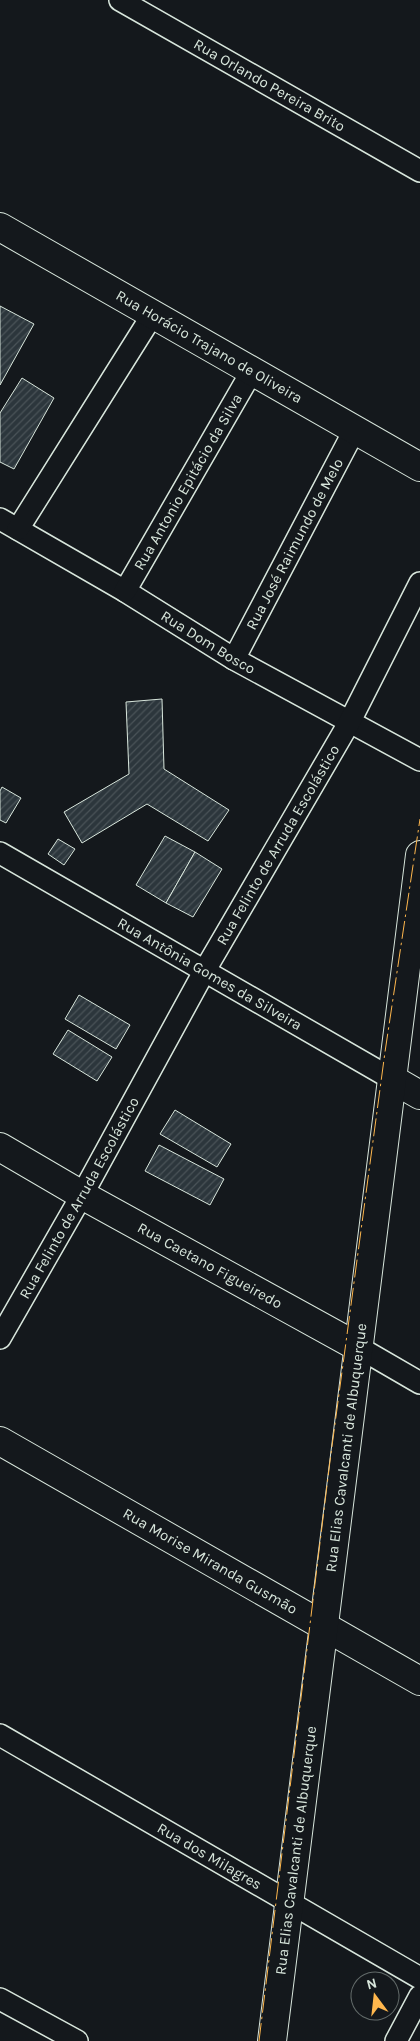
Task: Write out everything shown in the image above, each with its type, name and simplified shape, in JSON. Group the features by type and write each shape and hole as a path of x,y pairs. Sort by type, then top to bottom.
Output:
{"street":[{"name":"Rua Orlando Pereira Brito","path":"120,0 420,171"},
{"name":"Rua Horácio Trajano de Oliveira","path":"0,227 420,467"},
{"path":"9,524 153,314"},
{"name":"Rua Antonio Epitácio da Silva","path":"125,591 252,372"},
{"name":"Rua José Raimundo de Melo","path":"234,659 355,429"},
{"name":"Rua Dom Bosco","path":"9,524 125,591 234,659 420,760"},
{"name":"Rua Felinto de Arruda Escolástico","path":"0,1338 82,1195 205,970 350,723 420,583"},
{"name":"Rua Antônia Gomes da Silveira","path":"0,853 420,1095"},
{"name":"Rua Elias Cavalcanti de Albuquerque","path":"272,2041 322,1624 420,855"},
{"name":"Rua Caetano Figueiredo","path":"0,1147 82,1195 420,1383"},
{"name":"Rua Morise Miranda Gusmão","path":"0,1442 420,1681"},
{"name":"Rua dos Milagres","path":"0,1735 420,1978"},
{"path":"396,2041 420,1996"},
{"path":"0,1999 77,2041"}],"building":[{"path":"0,306 34,324 0,385"},
{"path":"22,378 54,398 14,469 0,462 0,413"},
{"path":"162,699 164,769 229,810 208,841 147,804 82,843 64,812 129,774 126,702"},
{"path":"2,787 21,798 6,823 0,820 0,791"},
{"path":"165,836 195,852 166,903 136,885"},
{"path":"58,839 75,849 64,865 48,854"},
{"path":"195,852 222,869 193,917 166,903"},
{"path":"79,995 130,1025 116,1049 65,1019"},
{"path":"68,1030 112,1057 97,1081 53,1054"},
{"path":"175,1110 231,1144 217,1167 160,1134"},
{"path":"159,1145 224,1179 210,1205 145,1171"}],"power":[{"path":"259,2041 330,1461 385,1052 420,819"}]}
